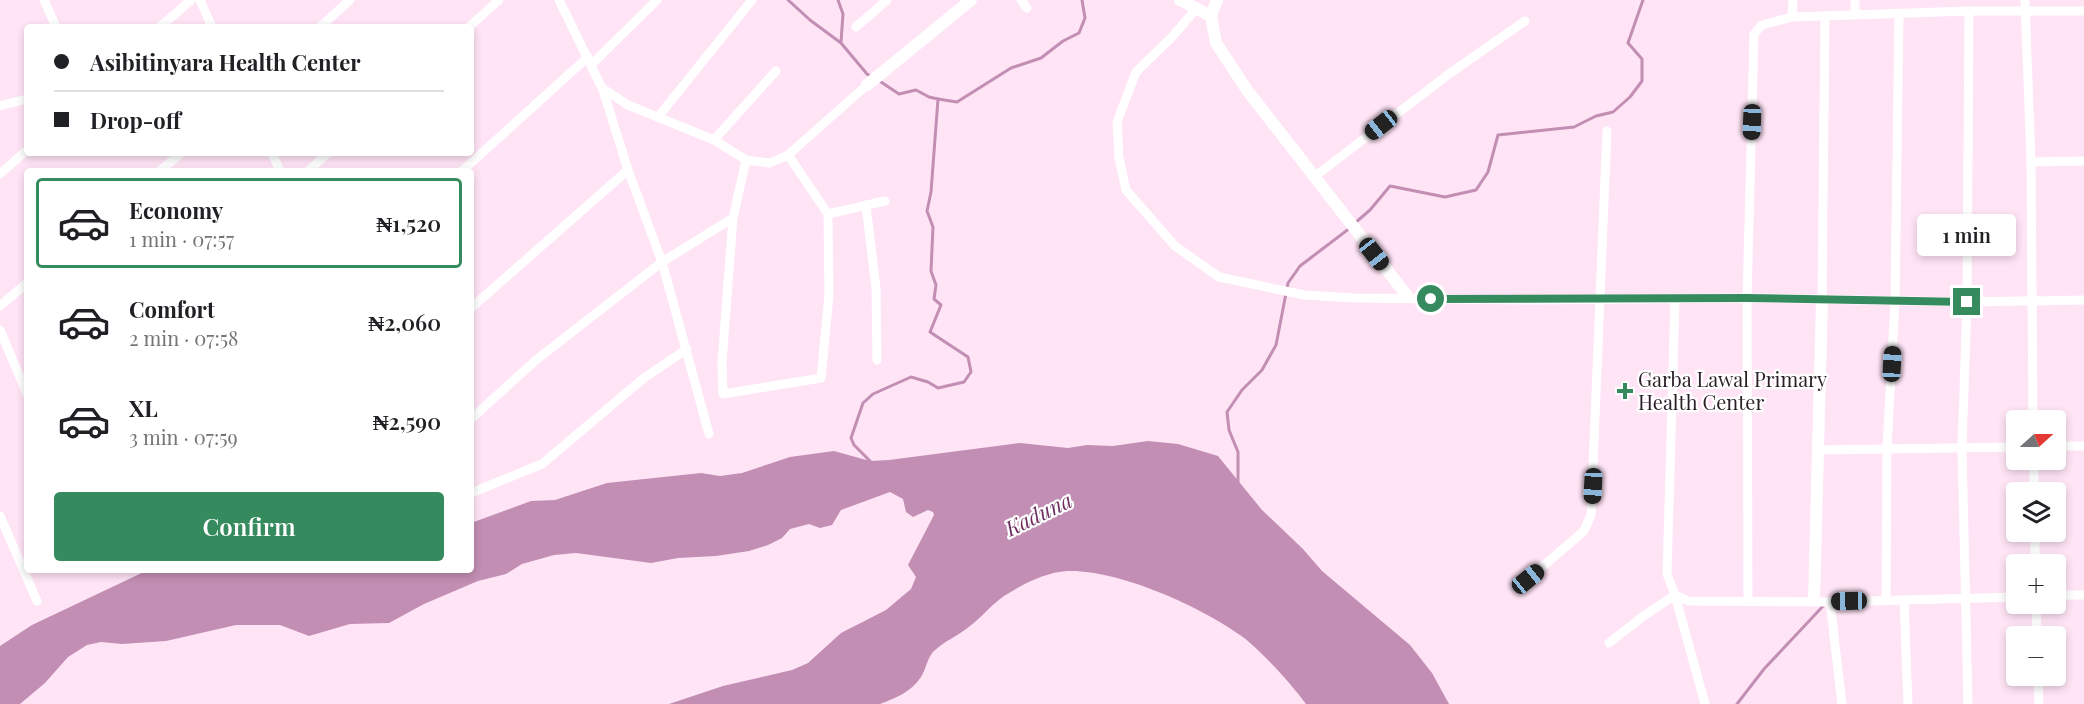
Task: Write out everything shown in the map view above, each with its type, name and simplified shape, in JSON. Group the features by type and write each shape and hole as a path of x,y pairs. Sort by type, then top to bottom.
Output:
{"street":[{"path":"44,0 55,24"},
{"path":"200,0 211,24"},
{"path":"323,24 350,0"},
{"path":"471,24 499,0"},
{"path":"560,0 602,88 628,170 662,262 709,434"},
{"path":"465,168 657,0"},
{"path":"658,117 752,0"},
{"path":"856,27 887,0"},
{"path":"602,88 628,105 714,140 746,160 770,163 788,155 886,69 971,0"},
{"path":"1180,0 1211,16"},
{"path":"1217,0 1211,16 1216,43 1247,90 1408,297"},
{"path":"1792,17 1793,0"},
{"path":"1855,0 1855,15"},
{"path":"1940,0 1940,12"},
{"path":"2025,0 2031,162 2033,410"},
{"path":"163,24 185,2"},
{"path":"1196,9 1172,37 1136,72 1117,122 1119,158 1126,190 1175,246 1219,277 1276,291 1355,298 1408,297 1467,300 1747,298 1967,302 2084,300"},
{"path":"1968,704 1962,448 1967,302 1969,10"},
{"path":"1748,601 1747,298 1754,34 1762,25 1792,17 1969,10 2084,10"},
{"path":"1886,601 1887,448 1895,301 1899,13"},
{"path":"1814,600 1819,450 1825,17"},
{"path":"1314,177 1449,74 1525,21"},
{"path":"714,140 776,71"},
{"path":"0,106 24,100"},
{"path":"1528,579 1584,531 1591,515 1607,131"},
{"path":"0,174 24,153"},
{"path":"746,160 733,218 722,362 723,394 821,378 829,295 828,214 788,155"},
{"path":"164,168 178,156"},
{"path":"311,168 325,156"},
{"path":"2031,162 2084,161"},
{"path":"474,305 628,170"},
{"path":"828,214 885,201"},
{"path":"866,205 876,288 877,360"},
{"path":"474,416 536,360 662,262 733,218"},
{"path":"0,306 24,286"},
{"path":"1675,299 1667,574 1705,704"},
{"path":"0,330 24,387"},
{"path":"474,492 542,464 644,378 687,349"},
{"path":"2066,447 2084,446"},
{"path":"1819,450 2006,447"},
{"path":"0,516 24,571"},
{"path":"25,573 37,601"},
{"path":"1675,595 1688,601 1814,600 1830,602 2006,597"},
{"path":"1609,643 1675,595"},
{"path":"2066,595 2084,595"},
{"path":"1904,600 1908,704"},
{"path":"1830,602 1842,704"},
{"path":"2038,686 2039,704"}],"water":[{"name":"Kaduna","path":"1148,441 1178,444 1218,456 1262,510 1303,549 1322,571 1410,645 1432,673 1449,704 1306,704 1257,649 1240,635 1203,612 1157,591 1110,576 1067,571 1034,580 1004,596 970,626 933,652 921,677 913,687 880,704 669,704 723,686 792,670 808,663 841,633 886,610 911,589 916,577 908,565 934,515 928,510 913,517 906,512 903,499 890,492 841,510 832,525 820,528 809,524 790,529 782,538 749,551 651,563 576,553 554,555 522,564 506,574 478,581 424,604 389,623 350,624 309,636 280,625 236,625 166,641 122,644 101,642 87,645 68,657 45,683 20,704 0,704 0,646 32,625 142,573 474,573 474,522 531,501 555,500 607,483 701,473 720,476 742,473 790,457 834,451 870,461 1020,443 1068,448 1087,445 1113,446"}],"waterway":[{"path":"788,0 841,43 872,77"},
{"path":"838,0 843,14 841,42"},
{"path":"938,99 957,102 1011,68 1041,58 1063,41 1079,33 1085,18 1082,0"},
{"path":"1355,223 1370,210 1390,186 1445,197 1476,190 1488,172 1498,135 1574,127 1596,116 1613,112 1630,97 1642,81 1642,59 1628,43 1643,0"},
{"path":"869,463 870,461 854,445 851,438 863,403 873,394 911,377 938,388 964,382 971,372 968,357 930,332 941,305 934,299 936,285 931,271 933,227 927,211 931,192 938,99 916,90 899,94 878,80"},
{"path":"1238,485 1238,452 1229,430 1227,412 1242,390 1262,370 1276,345 1288,283 1300,266 1350,228"},
{"path":"1737,704 1764,669 1825,604"}],"place":[{"name":"Garba Lawal Primary Health Center","path":"1625,391"}],"route":[{"path":"1431,299 1747,298 1967,302"}]}
